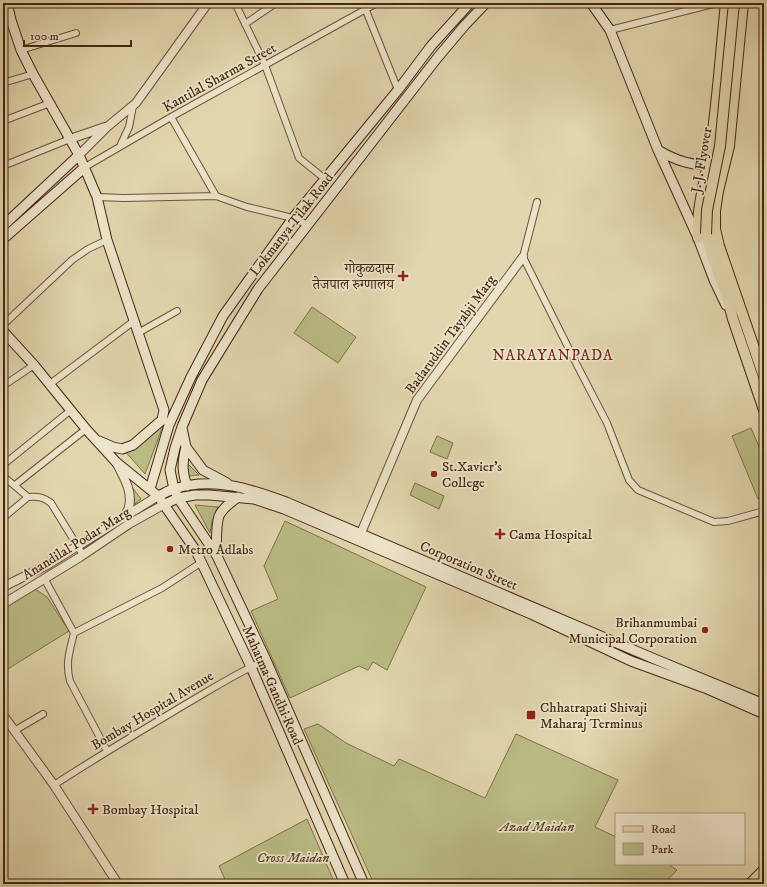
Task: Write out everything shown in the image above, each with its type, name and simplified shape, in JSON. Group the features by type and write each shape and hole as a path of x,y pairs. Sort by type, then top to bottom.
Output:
{"main road":[{"path":"7,3 7,21 20,50 32,74 79,155 97,197 107,240 164,410 162,420 133,445 122,449 113,447 95,439"},
{"name":"Lokmanya Tilak Road","path":"150,489 155,468 174,413 191,376 223,316 293,218 398,90 431,46 470,3"},
{"name":"Lokmanya Tilak Road","path":"364,884 266,660 217,556 178,498 174,489 170,470 182,427 202,380 258,289 438,57 486,3"},
{"path":"591,3 610,30 658,150 702,236"},
{"path":"702,236 698,221 699,210 711,145 726,3"},
{"name":"J. J. Flyover","path":"734,3 720,146 702,236 712,256 727,297 764,410"},
{"path":"743,3 729,146 718,191 715,211 715,229 719,246 764,377"},
{"path":"658,150 673,158 685,162 708,164 719,160 729,146"},
{"path":"3,226 79,155"},
{"path":"3,239 85,167"},
{"name":"Mahatma Gandhi Road","path":"3,331 34,364 86,429 116,462 158,496 202,562 251,667 345,884"},
{"path":"157,391 174,413 182,427 186,448 203,470 230,485"},
{"path":"186,448 182,460 183,472 187,486"},
{"name":"Corporation Street","path":"158,496 174,489 208,484 230,485 256,491 286,502 359,537 631,661 711,691 764,714"},
{"name":"Corporation Street","path":"163,505 178,498 195,495 254,499 359,537 764,704"},
{"path":"217,556 216,548 219,516 226,506 238,497"},
{"path":"631,661 636,651"},
{"path":"750,884 764,870"}],"street":[{"path":"79,155 107,127 134,106 208,3"},
{"path":"236,3 265,65 299,158 325,179"},
{"path":"245,24 276,3"},
{"path":"363,3 398,90"},
{"name":"Kantilal Sharma Street","path":"85,167 171,117 377,3"},
{"path":"610,30 717,3"},
{"path":"20,50 76,33"},
{"path":"3,83 32,74"},
{"path":"3,121 50,103"},
{"path":"120,146 129,127 134,106"},
{"path":"171,117 216,196"},
{"path":"3,166 70,139 107,127"},
{"path":"97,197 124,198 216,196 247,207 293,218 308,225"},
{"path":"537,202 523,258 607,423 629,480 638,490 714,522 728,521 764,511"},
{"path":"3,325 72,260 88,249 107,240"},
{"name":"Badaruddin Tayabji Marg","path":"359,537 417,400 523,258"},
{"path":"138,333 177,311"},
{"path":"50,384 134,321"},
{"path":"3,386 34,364"},
{"path":"3,466 71,410"},
{"path":"14,485 86,429"},
{"path":"116,462 126,482 130,495 129,508 122,519"},
{"path":"3,476 28,498"},
{"path":"3,518 28,498 38,496 45,499 51,503 83,555"},
{"name":"Anandilal Podar Marg","path":"3,587 47,565 78,547 158,496"},
{"name":"Anandilal Podar Marg","path":"3,604 83,555 129,524 163,505"},
{"path":"74,633 162,588 202,562"},
{"path":"44,578 74,633 67,665 70,680 107,751"},
{"name":"Bombay Hospital Avenue","path":"54,785 107,751 251,667 266,660"},
{"path":"14,731 43,714"},
{"path":"3,716 54,785 118,884"}],"green space":[{"path":"312,307 356,337 338,363 294,333"},
{"path":"164,423 145,474 124,450"},
{"path":"751,428 764,458 764,497 758,499 732,436"},
{"path":"437,436 453,443 447,459 430,452"},
{"path":"186,462 199,475 189,476"},
{"path":"415,483 444,496 439,509 410,495"},
{"path":"132,487 141,499 135,504"},
{"path":"195,505 218,507 212,521 210,533"},
{"path":"285,521 426,587 387,670 373,662 368,670 359,666 290,698 251,611 278,599 264,566"},
{"path":"35,589 47,597 69,631 3,672 3,609"},
{"name":"Azad Maidan","path":"318,724 346,743 394,766 399,759 485,798 516,734 618,780 595,827 615,837 615,865 670,865 677,870 664,884 374,884 304,729"},
{"name":"Cross Maidan","path":"307,819 335,884 227,884 219,866"}],"place":[{"name":"गोकुळदास तेजपाल रुग्णालय","path":"403,276"},
{"name":"St.Xavier's College","path":"434,474"},
{"name":"Cama Hospital","path":"500,534"},
{"name":"Metro Adlabs","path":"170,549"},
{"name":"Brihanmumbai Municipal Corporation","path":"705,630"},
{"name":"Chhatrapati Shivaji Maharaj Terminus","path":"531,715"},
{"name":"Bombay Hospital","path":"93,809"}],"district":[{"name":"NARAYANPADA","path":"553,355"}]}
